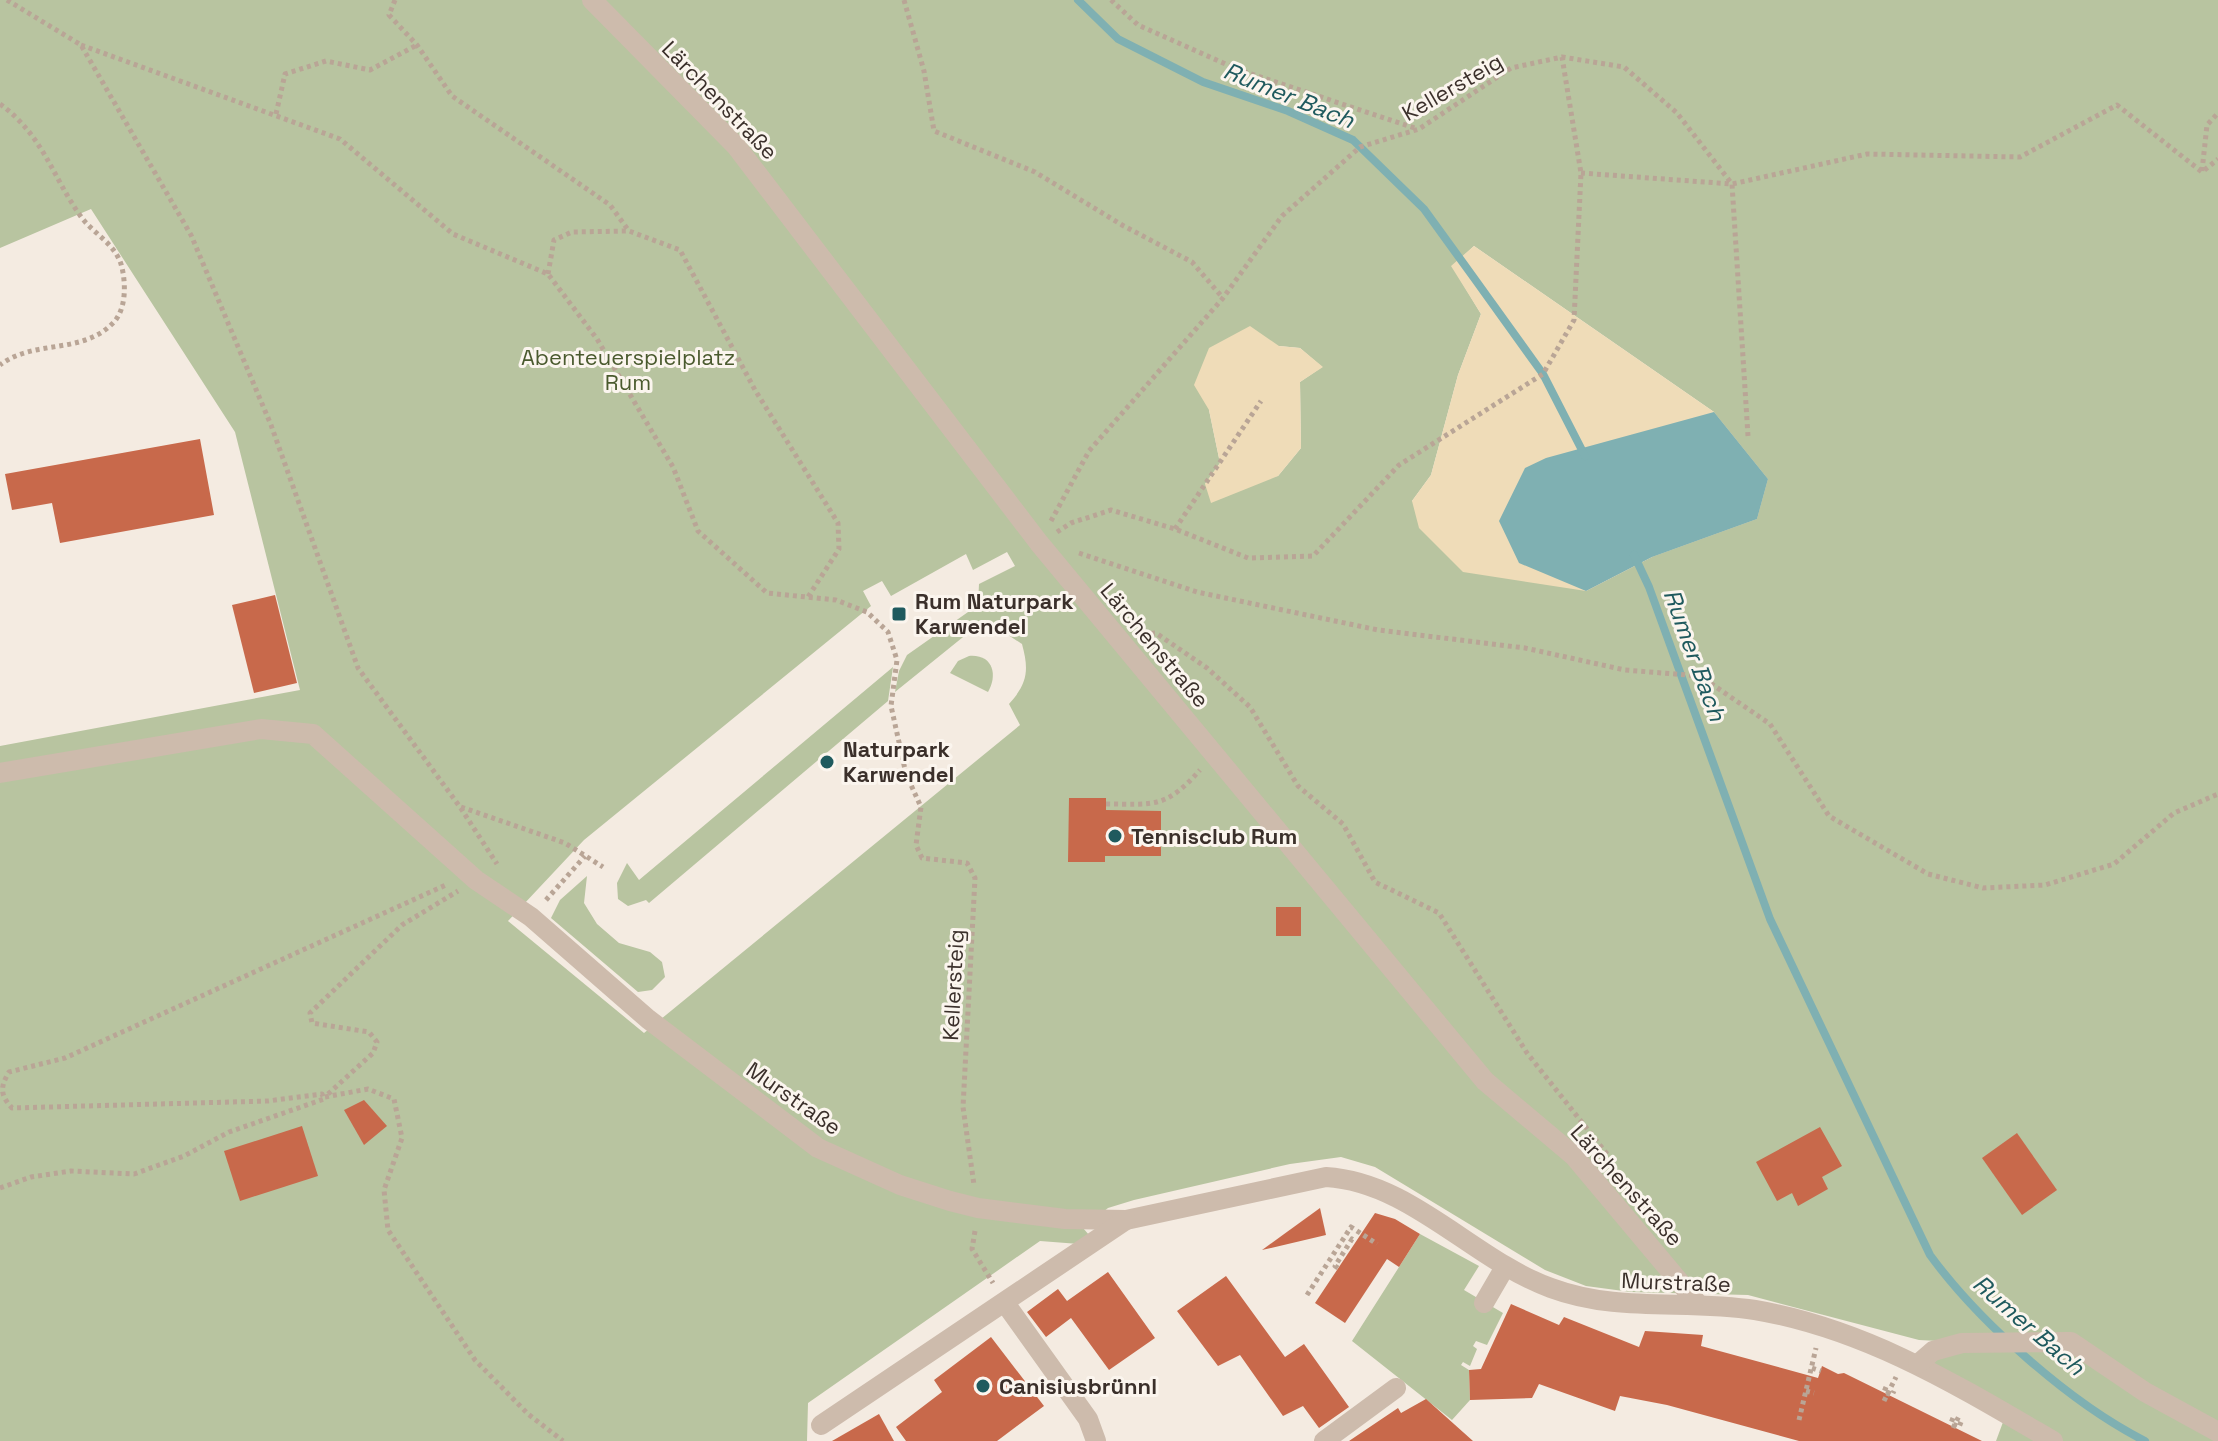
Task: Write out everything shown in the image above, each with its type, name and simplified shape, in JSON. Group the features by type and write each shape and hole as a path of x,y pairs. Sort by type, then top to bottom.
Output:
{"street":[{"name":"Lärchenstraße","path":"592,0 736,146 1039,543 1485,1081 1574,1156 1698,1304"},
{"name":"Murstraße","path":"0,773 261,729 313,734 474,878 531,917 648,1019 818,1148 900,1185 978,1208 1065,1219 1126,1220 1326,1177 1353,1178 1380,1188 1505,1267 1550,1288 1596,1303 1698,1304 1812,1320 1867,1340 1918,1364"},
{"name":"Murstraße","path":"821,1425 1126,1220"},
{"path":"1484,1303 1505,1267"},
{"path":"1005,1303 1088,1419 1096,1441"},
{"path":"2053,1441 1918,1364 1944,1345 2053,1340 2081,1346 2145,1392 2218,1432"},
{"path":"1324,1441 1396,1388"}],"path":[{"path":"7,0 81,45 340,139 453,234 548,274 597,339 673,467 698,531 767,593 808,597 839,549 838,523 755,390 680,250 629,231 572,232 554,240 548,274"},
{"path":"395,0 389,15 417,45 452,96 610,205 629,231"},
{"path":"904,0 924,71 934,131 1035,172 1122,225 1192,262 1223,298"},
{"path":"1111,0 1138,25 1239,70 1419,129"},
{"path":"81,45 191,235 271,425 358,668 460,807 500,868"},
{"path":"276,114 285,74 326,61 370,70 417,45"},
{"path":"1039,543 1071,523 1111,510 1175,529 1248,558 1313,556 1399,465 1543,374 1574,320 1581,173 1562,57"},
{"name":"Kellersteig","path":"1039,543 1089,451 1223,298 1282,216 1360,147 1419,129 1511,68 1562,57 1624,67 1677,113 1732,184"},
{"path":"0,104 37,138 82,218 113,249 121,265 124,291 118,316 98,333 81,342 22,353 0,365"},
{"path":"1581,173 1732,184 1867,154 2020,157 2117,105 2202,172"},
{"path":"2202,172 2207,125 2218,113"},
{"path":"2202,172 2218,159"},
{"path":"1732,184 1748,436"},
{"path":"1175,529 1261,401"},
{"path":"1039,543 1113,562 1197,592 1378,630 1525,648 1625,670 1700,676 1770,724 1829,816 1928,874 1983,888 2045,885 2114,864 2174,813 2218,794"},
{"name":"Kellersteig","path":"808,597 836,600 867,612 888,632 897,660 891,706 906,774 921,807 916,845 922,858 967,863 975,878 963,1107 978,1208"},
{"path":"1116,636 1156,633 1207,668 1250,707 1298,786 1343,824 1375,882 1439,913 1527,1053 1616,1166"},
{"path":"1106,804 1155,804 1177,796 1214,754"},
{"path":"460,807 565,843 603,867"},
{"path":"531,917 585,856"},
{"path":"0,1188 31,1177 71,1171 134,1174 184,1156 229,1132 325,1097 373,1053 377,1042 369,1032 325,1028 312,1023 310,1013 402,925 474,878"},
{"path":"474,878 420,895 65,1058 9,1072 2,1084 3,1098 12,1108 325,1097 368,1089 394,1099 402,1138 384,1190 388,1230 475,1360 528,1414 563,1441"},
{"path":"978,1208 972,1249 1005,1303"},
{"path":"1338,1268 1335,1266 1336,1257 1351,1227 1377,1244"},
{"path":"1307,1295 1352,1239 1355,1242"},
{"path":"1799,1420 1819,1336"},
{"path":"1812,1368 1821,1371"},
{"path":"1884,1401 1889,1390"},
{"path":"1806,1391 1814,1393"}],"green space":[{"name":"Abenteuerspielplatz Rum","path":"0,0 2218,0 2218,1441 1996,1441 2006,1414 1918,1364 1957,1342 1919,1340 1748,1295 1631,1292 1586,1286 1545,1270 1375,1167 1341,1157 1290,1164 1134,1200 1108,1208 1083,1228 1089,1235 1079,1244 1040,1241 808,1403 807,1441 0,1441 0,746 300,690 235,432 91,209 0,248","holes":["1474,246 1714,412 1652,557 1586,591 1412,501 1431,475 1458,375 1481,314 1452,266","1279,346 1300,348 1322,367 1300,382 1301,448 1278,476 1205,484 1220,463 1209,410","1007,552 1015,566 979,584 978,605 907,655 899,671 895,692 973,629 1002,631 1022,644 1024,653 1026,669 1023,683 1009,704 1020,725 644,1033 508,921 584,840 871,606 863,591 882,581 891,596 966,554 973,570"]},
{"path":"969,656 984,658 991,667 993,679 988,692 950,673 958,661"},
{"path":"893,667 888,701 649,903 646,900 628,906 618,899 617,883 627,863 639,880"},
{"path":"587,876 584,903 597,924 619,943 650,952 662,962 665,977 652,990 638,992 551,918 560,900"},
{"path":"1420,1234 1479,1266 1464,1290 1503,1313 1487,1345 1476,1341 1473,1346 1477,1349 1470,1366 1463,1362 1461,1365 1469,1370 1470,1400 1452,1420 1352,1341"}],"sand":[{"path":"1474,246 1714,412 1768,479 1757,519 1652,557 1586,591 1463,572 1419,528 1412,501 1431,475 1458,375 1481,314 1451,266"},
{"path":"1250,326 1279,346 1300,348 1323,367 1300,382 1301,448 1278,476 1211,503 1205,484 1220,463 1209,410 1194,385 1209,348"}],"water":[{"path":"1714,412 1768,479 1757,519 1652,557 1586,591 1519,563 1499,521 1525,468 1546,458"}],"building":[{"path":"200,439 214,515 60,543 52,503 12,510 5,474"},
{"path":"275,595 297,683 254,693 232,605"},
{"name":"Tennisclub Rum","path":"1069,798 1106,798 1106,810 1161,811 1161,856 1105,856 1105,862 1068,862"},
{"path":"1276,907 1301,907 1301,936 1276,936"},
{"path":"364,1100 387,1126 364,1145 344,1110"},
{"path":"302,1126 318,1176 240,1201 224,1151"},
{"path":"1820,1127 1842,1166 1822,1177 1828,1189 1798,1206 1792,1193 1777,1201 1756,1162"},
{"path":"2017,1133 2057,1190 2022,1215 1982,1158"},
{"path":"1320,1208 1326,1235 1262,1250"},
{"path":"1375,1213 1395,1219 1420,1234 1399,1267 1387,1259 1345,1323 1315,1303"},
{"path":"1108,1272 1155,1338 1109,1370 1071,1318 1046,1337 1027,1312 1058,1289 1067,1301"},
{"path":"1226,1276 1285,1357 1304,1344 1349,1407 1319,1428 1303,1406 1283,1416 1240,1355 1218,1366 1177,1311"},
{"path":"1511,1304 1559,1325 1564,1317 1639,1347 1645,1331 1703,1335 1701,1346 1818,1378 1822,1366 1838,1374 1844,1373 1982,1441 1799,1441 1667,1405 1620,1396 1615,1411 1539,1384 1532,1398 1470,1400 1469,1370 1481,1369"},
{"name":"Canisiusbrünnl","path":"991,1337 1044,1406 997,1441 906,1441 896,1427 942,1392 934,1380"},
{"path":"1426,1399 1473,1441 1349,1441 1398,1408 1401,1413"},
{"path":"879,1414 894,1441 832,1441"}],"waterway":[{"name":"Rumer Bach","path":"1078,0 1118,39 1203,82 1288,111 1353,140 1424,209 1543,374 1585,456"},
{"name":"Rumer Bach","path":"1634,555 1649,587 1770,919 1930,1255 1974,1307 2028,1359 2087,1405 2145,1441"}],"place":[{"name":"Rum Naturpark Karwendel","path":"899,614"},
{"name":"Naturpark Karwendel","path":"827,762"},
{"name":"Tennisclub Rum","path":"1115,836"},
{"name":"Canisiusbrünnl","path":"983,1386"}]}
